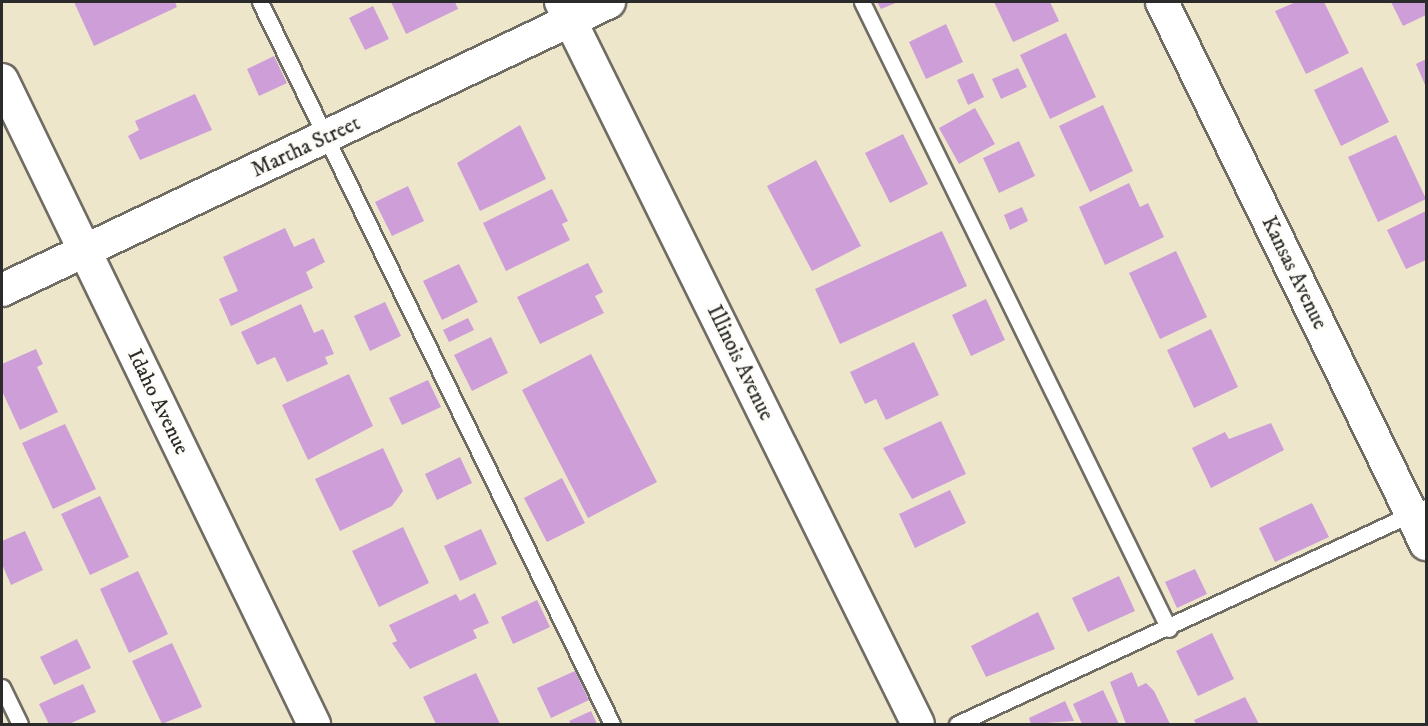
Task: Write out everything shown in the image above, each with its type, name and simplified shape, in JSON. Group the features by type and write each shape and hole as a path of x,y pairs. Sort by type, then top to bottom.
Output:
{"street":[{"name":"Martha Street","path":"2,290 326,138 565,11 609,2"},
{"name":"Kansas Avenue","path":"1162,2 1419,511 1426,544"},
{"name":"Illinois Avenue","path":"565,11 918,724"},
{"name":"Idaho Avenue","path":"2,80 314,724"}],"lane":[{"path":"260,2 612,724"},
{"path":"862,2 1169,629"},
{"path":"957,724 1169,629 1419,511"},
{"path":"2,687 20,724"}],"building":[{"path":"74,2 175,2 177,7 94,46"},
{"path":"391,2 455,2 458,9 406,34"},
{"path":"877,2 898,2 881,9"},
{"path":"994,2 1050,2 1059,21 1013,42"},
{"path":"1296,2 1324,2 1349,53 1306,74 1275,11"},
{"path":"1391,2 1426,2 1426,15 1403,26"},
{"path":"373,6 389,39 365,50 349,18"},
{"path":"946,24 963,62 926,79 909,42"},
{"path":"1066,33 1096,97 1050,119 1020,55"},
{"path":"274,56 287,83 259,96 247,69"},
{"path":"1426,59 1426,87 1416,64"},
{"path":"1362,67 1389,122 1341,146 1314,90"},
{"path":"1018,68 1027,87 1001,99 992,79"},
{"path":"973,73 984,97 968,105 957,80"},
{"path":"195,94 212,130 140,160 128,136 139,130 135,121"},
{"path":"1103,105 1133,171 1090,192 1059,126"},
{"path":"975,108 995,144 959,164 939,128"},
{"path":"520,125 546,179 480,211 457,163"},
{"path":"903,134 928,184 890,203 865,153"},
{"path":"1396,135 1426,199 1378,222 1348,157"},
{"path":"1019,141 1035,176 999,193 983,158"},
{"path":"816,160 861,246 812,271 767,186"},
{"path":"1129,183 1140,207 1148,203 1164,237 1105,265 1079,207"},
{"path":"408,186 424,221 392,236 375,202"},
{"path":"552,189 568,221 562,224 570,240 506,271 483,223"},
{"path":"1022,207 1028,221 1010,230 1004,215"},
{"path":"1426,211 1426,260 1406,269 1387,230"},
{"path":"285,228 294,247 314,238 325,262 306,272 313,288 231,326 219,299 238,291 223,257"},
{"path":"942,231 967,286 840,344 815,289"},
{"path":"1176,251 1207,317 1160,339 1129,273"},
{"path":"588,263 603,292 595,296 604,313 540,344 517,297"},
{"path":"459,264 478,302 442,320 423,281"},
{"path":"986,299 1005,340 971,356 952,315"},
{"path":"385,302 401,336 370,351 354,316"},
{"path":"301,304 314,333 323,329 334,354 325,357 328,364 287,382 275,357 257,365 241,332"},
{"path":"468,318 474,330 449,342 443,330"},
{"path":"1211,329 1238,387 1194,408 1167,350"},
{"path":"491,337 508,373 472,391 454,355"},
{"path":"914,342 939,395 886,420 876,399 865,404 850,372"},
{"path":"36,349 43,364 37,367 58,412 20,430 2,391 2,364"},
{"path":"591,354 657,482 588,518 522,390"},
{"path":"349,374 373,426 308,460 282,405"},
{"path":"428,380 441,407 402,425 389,398"},
{"path":"941,421 966,474 912,499 883,448"},
{"path":"1271,423 1284,450 1211,488 1192,448 1225,432 1229,439"},
{"path":"65,424 96,489 53,509 22,443"},
{"path":"383,448 403,491 392,506 340,531 315,479"},
{"path":"460,457 472,483 437,500 425,474"},
{"path":"562,478 585,523 547,542 524,498"},
{"path":"950,490 966,523 915,548 899,514"},
{"path":"100,496 129,557 90,575 61,514"},
{"path":"1312,503 1329,537 1275,562 1259,528"},
{"path":"403,527 429,583 379,607 352,551"},
{"path":"481,529 497,564 460,581 444,546"},
{"path":"25,531 43,570 11,585 2,564 2,541"},
{"path":"1195,569 1207,594 1177,608 1165,582"},
{"path":"138,571 168,634 129,653 100,589"},
{"path":"1119,576 1135,611 1088,632 1072,598"},
{"path":"475,593 489,623 473,630 477,638 410,669 392,643 397,641 389,625 456,594 460,601"},
{"path":"537,600 550,627 513,644 501,617"},
{"path":"1038,612 1055,649 986,677 971,646"},
{"path":"1212,633 1234,679 1198,696 1176,651"},
{"path":"77,639 91,668 54,685 40,657"},
{"path":"172,643 202,707 162,724 132,661"},
{"path":"575,671 589,700 551,718 537,688"},
{"path":"1132,672 1138,687 1146,683 1154,691 1170,724 1126,724 1110,682"},
{"path":"476,673 500,724 436,724 423,697"},
{"path":"83,684 96,712 69,724 49,724 39,704"},
{"path":"1103,690 1119,724 1082,724 1073,704"},
{"path":"1245,697 1259,724 1196,724 1194,720"},
{"path":"1065,701 1074,721 1031,724 1029,718"},
{"path":"591,711 597,724 571,724 569,721"}]}
